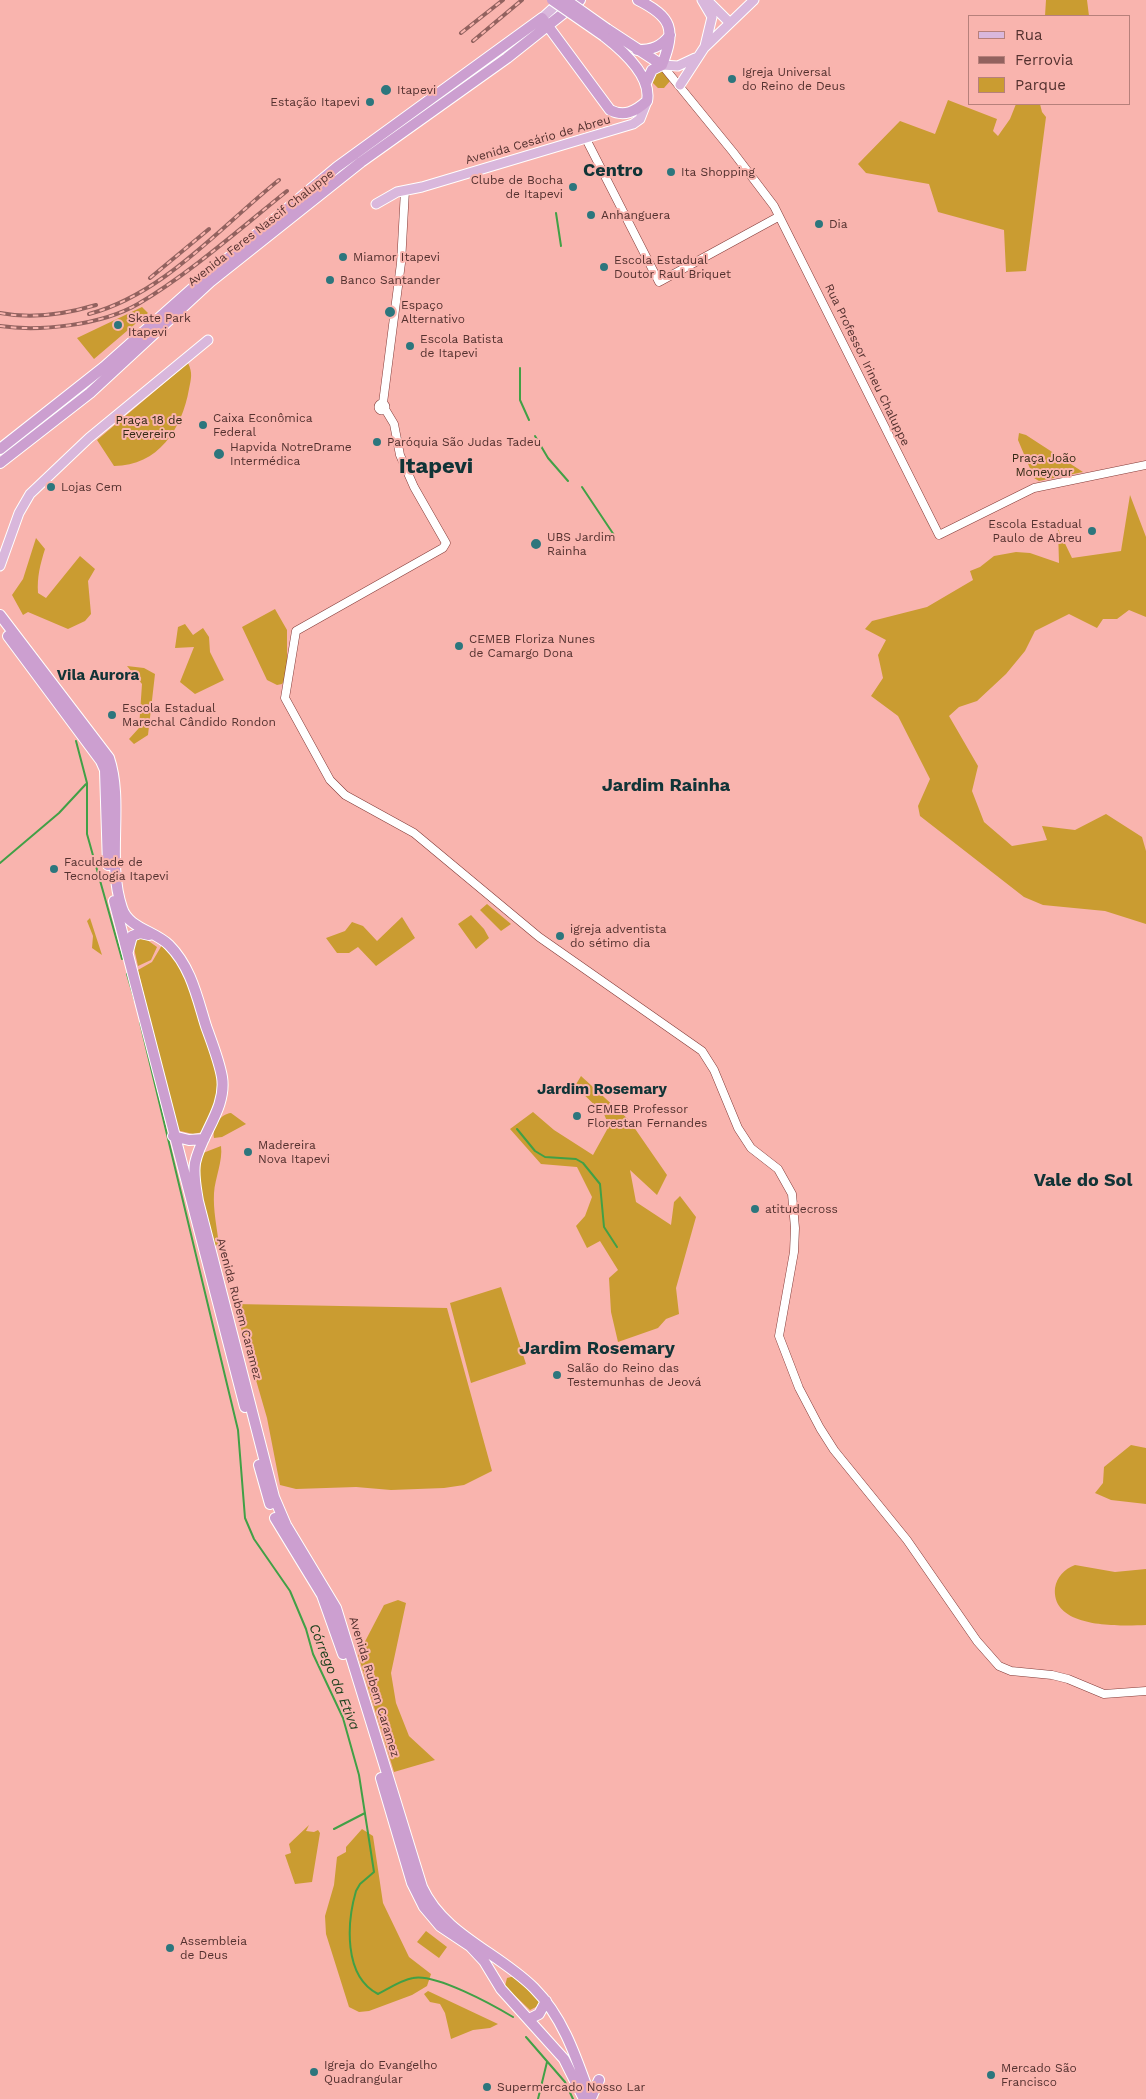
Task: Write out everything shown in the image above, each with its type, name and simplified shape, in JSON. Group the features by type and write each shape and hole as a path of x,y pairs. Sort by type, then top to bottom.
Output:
{"highway":[{"path":"552,0 662,65"},
{"path":"575,0 605,32 646,83 648,90 647,101 629,113 621,114 610,110 545,21 575,0"},
{"path":"638,0 665,17 670,28 662,65 648,74 646,83"},
{"name":"Avenida Feres Nascif Chaluppe","path":"0,449 104,367 203,279 344,162 545,21"},
{"name":"Avenida Feres Nascif Chaluppe","path":"0,463 90,393 210,282 361,162 507,58 545,21"},
{"path":"636,50 655,48 664,43 670,35"},
{"name":"Avenida Rubem Caramez","path":"0,615 109,758 114,781 114,862 122,909 133,923 160,938 177,954 190,975 222,1076 220,1100 194,1170 198,1201 279,1510 336,1608 426,1897 433,1907 457,1931 518,1973 546,2001 566,2035 584,2079 589,2099"},
{"name":"Avenida Rubem Caramez","path":"0,625 95,751 105,770 108,864 114,906 270,1504 282,1532 328,1608 412,1883 432,1917 440,1926 470,1946 484,1961 501,1989 564,2059"},
{"path":"128,955 132,936 136,934 160,938"},
{"path":"173,1136 189,1140 204,1139"},
{"path":"501,1989 501,1982 504,1976 518,1973"},
{"path":"529,2019 539,2014 546,2001"},
{"path":"564,2059 584,2079"},
{"path":"564,2059 589,2099"},
{"path":"589,2099 599,2080"}],"main road":[{"path":"545,21 562,0"},
{"path":"702,0 712,17 704,48"},
{"path":"706,0 729,22"},
{"path":"680,85 704,48 754,0"},
{"path":"662,65 678,66 698,57"},
{"name":"Avenida Cesário de Abreu","path":"376,204 388,196 405,190 586,139 636,122 642,114 647,101"},
{"path":"0,566 12,530 30,494 89,438 208,340"}],"street":[{"name":"Rua Professor Irineu Chaluppe","path":"662,65 680,85 774,206 939,535 1034,488 1144,464"},
{"path":"586,139 659,282 778,217"},
{"path":"405,190 402,256 384,406 394,424 400,454 414,487 446,542 443,548 296,631 285,698 330,780 345,795 414,833 539,937 702,1051 714,1070 738,1128 751,1148 778,1169 792,1194 795,1228 794,1252 779,1336 798,1388 820,1428 908,1540 977,1641 994,1661 1011,1671 1052,1675 1108,1695 1146,1690"}],"green space":[{"path":"1046,0 1087,0 1089,15 1045,15"},
{"path":"662,69 670,81 664,88 658,88 651,81 652,75"},
{"path":"948,100 997,119 993,131 998,136 1010,119 1016,105 1040,105 1046,117 1026,271 1006,272 1004,230 938,212 929,184 866,173 858,164 900,121 935,134"},
{"name":"Skate Park Itapevi","path":"142,307 148,313 94,359 77,338"},
{"name":"Praça 18 de Fevereiro","path":"188,363 191,379 186,404 174,431 155,452 143,460 114,466 97,440"},
{"name":"Praça João Moneyour","path":"1019,433 1026,435 1083,472 1039,481 1034,478 1018,440"},
{"path":"1130,495 1146,537 1146,617 1129,610 1117,619 1103,619 1097,628 1069,614 1035,631 1025,651 1006,674 977,701 959,707 949,716 978,766 972,791 984,822 1012,846 1047,840 1042,826 1075,830 1106,814 1142,837 1146,851 1146,924 1105,911 1043,905 1024,897 920,816 918,806 930,779 898,716 871,696 883,678 878,655 886,640 865,629 872,621 927,607 973,580 970,571 980,567 994,556 1016,552 1030,553 1059,563 1058,529 1072,558 1121,551"},
{"path":"36,538 45,549 39,571 38,593 46,598 80,556 95,569 88,581 91,614 85,621 68,629 28,612 23,615 12,595 23,579"},
{"path":"275,609 287,630 287,676 282,684 277,685 267,680 242,627"},
{"path":"185,624 193,635 203,628 209,637 210,652 224,680 195,694 180,682 194,647 175,648 178,627"},
{"path":"127,666 144,668 155,674 148,735 134,744 129,739 139,728 142,684"},
{"path":"487,904 511,924 501,931 480,910"},
{"path":"471,915 484,929 489,938 476,949 458,924"},
{"path":"402,917 415,938 376,966 358,947 349,953 337,953 326,938 345,931 352,922 363,926 377,941"},
{"path":"90,918 102,955 92,948 93,936 87,921"},
{"path":"143,937 157,947 151,960 138,966 133,944 134,939"},
{"path":"162,945 171,954 190,988 206,1032 216,1071 218,1091 213,1109 203,1132 193,1134 176,1130 138,970 152,962"},
{"path":"581,1076 629,1120 667,1175 657,1195 630,1170 636,1202 671,1225 674,1202 680,1196 696,1217 676,1288 679,1314 666,1319 658,1328 618,1342 611,1312 609,1278 618,1270 600,1241 587,1248 576,1226 585,1216 592,1197 577,1167 541,1164 510,1129 533,1112 554,1130 593,1155 609,1126 604,1114 575,1086"},
{"path":"231,1113 246,1124 222,1137 214,1138 214,1130 220,1118"},
{"path":"221,1146 221,1158 214,1199 219,1245 213,1246 204,1211 200,1176 203,1153"},
{"path":"501,1287 526,1364 471,1383 450,1303"},
{"path":"234,1304 447,1308 492,1471 464,1485 444,1488 391,1490 356,1487 296,1489 280,1485 267,1418"},
{"path":"1131,1445 1146,1448 1146,1504 1111,1500 1095,1493 1103,1483 1104,1467"},
{"path":"1075,1565 1115,1572 1146,1569 1146,1625 1105,1625 1075,1618 1064,1611 1057,1601 1055,1588 1057,1580 1062,1574"},
{"path":"398,1600 406,1603 391,1673 396,1703 409,1736 435,1760 394,1772 358,1655 384,1605"},
{"path":"309,1825 306,1831 314,1832 318,1830 320,1833 312,1882 295,1884 285,1855 291,1853 289,1844"},
{"path":"362,1829 373,1836 383,1903 409,1957 431,1974 427,1986 412,1995 369,2011 359,2012 349,2007 326,1934 325,1916 334,1885 337,1857 346,1852 346,1847"},
{"path":"426,1931 447,1947 439,1958 417,1942"},
{"path":"515,1976 540,2000 540,2005 530,2010 505,1986 507,1978"},
{"path":"428,1991 498,2024 490,2028 473,2030 451,2039 445,2013 440,2004 430,2002 424,1994"}],"waterway":[{"path":"556,213 561,246"},
{"path":"520,368 520,400 529,420"},
{"path":"535,436 548,458 568,481"},
{"path":"582,487 614,535"},
{"path":"76,741 87,783 87,834 122,959"},
{"path":"0,863 59,813 86,784"},
{"path":"127,974 135,1001"},
{"name":"Córrego da Etiva","path":"140,1022 238,1430 245,1518 254,1539 290,1591 306,1629 313,1654 343,1718 359,1775 374,1872 360,1884 356,1891 350,1932 353,1962 367,1986 378,1994 413,1978 435,1980 464,1991 513,2017"},
{"path":"517,1129 535,1151 545,1157 576,1159 583,1163 600,1184 604,1227 617,1247"},
{"path":"334,1829 365,1813"},
{"name":"Córrego da Etiva","path":"526,2037 565,2082 573,2099"},
{"path":"538,2099 547,2062"}],"railway":[{"path":"461,33 503,0"},
{"path":"473,41 522,0"},
{"path":"89,314 116,304 142,291 167,275 213,238 279,180"},
{"path":"0,326 33,328 89,322 107,317 138,304 176,279 287,191"},
{"path":"150,278 209,229"},
{"path":"0,313 24,316 48,315 96,305"}],"place":[{"name":"Igreja Universal do Reino de Deus","path":"732,79"},
{"name":"Itapevi","path":"386,90"},
{"name":"Estação Itapevi","path":"370,102"},
{"name":"Ita Shopping","path":"671,172"},
{"name":"Clube de Bocha de Itapevi","path":"573,187"},
{"name":"Anhanguera","path":"591,215"},
{"name":"Dia","path":"819,224"},
{"name":"Miamor Itapevi","path":"343,257"},
{"name":"Escola Estadual Doutor Raul Briquet","path":"604,267"},
{"name":"Banco Santander","path":"330,280"},
{"name":"Espaço Alternativo","path":"390,312"},
{"name":"Skate Park Itapevi","path":"118,325"},
{"name":"Escola Batista de Itapevi","path":"410,346"},
{"name":"Caixa Econômica Federal","path":"203,425"},
{"name":"Paróquia São Judas Tadeu","path":"377,442"},
{"name":"Hapvida NotreDrame Intermédica","path":"219,454"},
{"name":"Lojas Cem","path":"51,487"},
{"name":"Escola Estadual Paulo de Abreu","path":"1092,531"},
{"name":"UBS Jardim Rainha","path":"536,544"},
{"name":"CEMEB Floriza Nunes de Camargo Dona","path":"459,646"},
{"name":"Escola Estadual Marechal Cândido Rondon","path":"112,715"},
{"name":"Faculdade de Tecnologia Itapevi","path":"54,869"},
{"name":"igreja adventista do sétimo dia","path":"560,936"},
{"name":"CEMEB Professor Florestan Fernandes","path":"577,1116"},
{"name":"Madereira Nova Itapevi","path":"248,1152"},
{"name":"atitudecross","path":"755,1209"},
{"name":"Salão do Reino das Testemunhas de Jeová","path":"557,1375"},
{"name":"Assembleia de Deus","path":"170,1948"},
{"name":"Igreja do Evangelho Quadrangular","path":"314,2072"},
{"name":"Mercado São Francisco","path":"991,2075"},
{"name":"Supermercado Nosso Lar","path":"487,2087"}],"district":[{"name":"Centro","path":"613,171"},
{"name":"Itapevi","path":"436,467"},
{"name":"Vila Aurora","path":"98,676"},
{"name":"Jardim Rainha","path":"666,786"},
{"name":"Jardim Rosemary","path":"602,1090"},
{"name":"Vale do Sol","path":"1083,1181"},
{"name":"Jardim Rosemary","path":"597,1349"}]}
